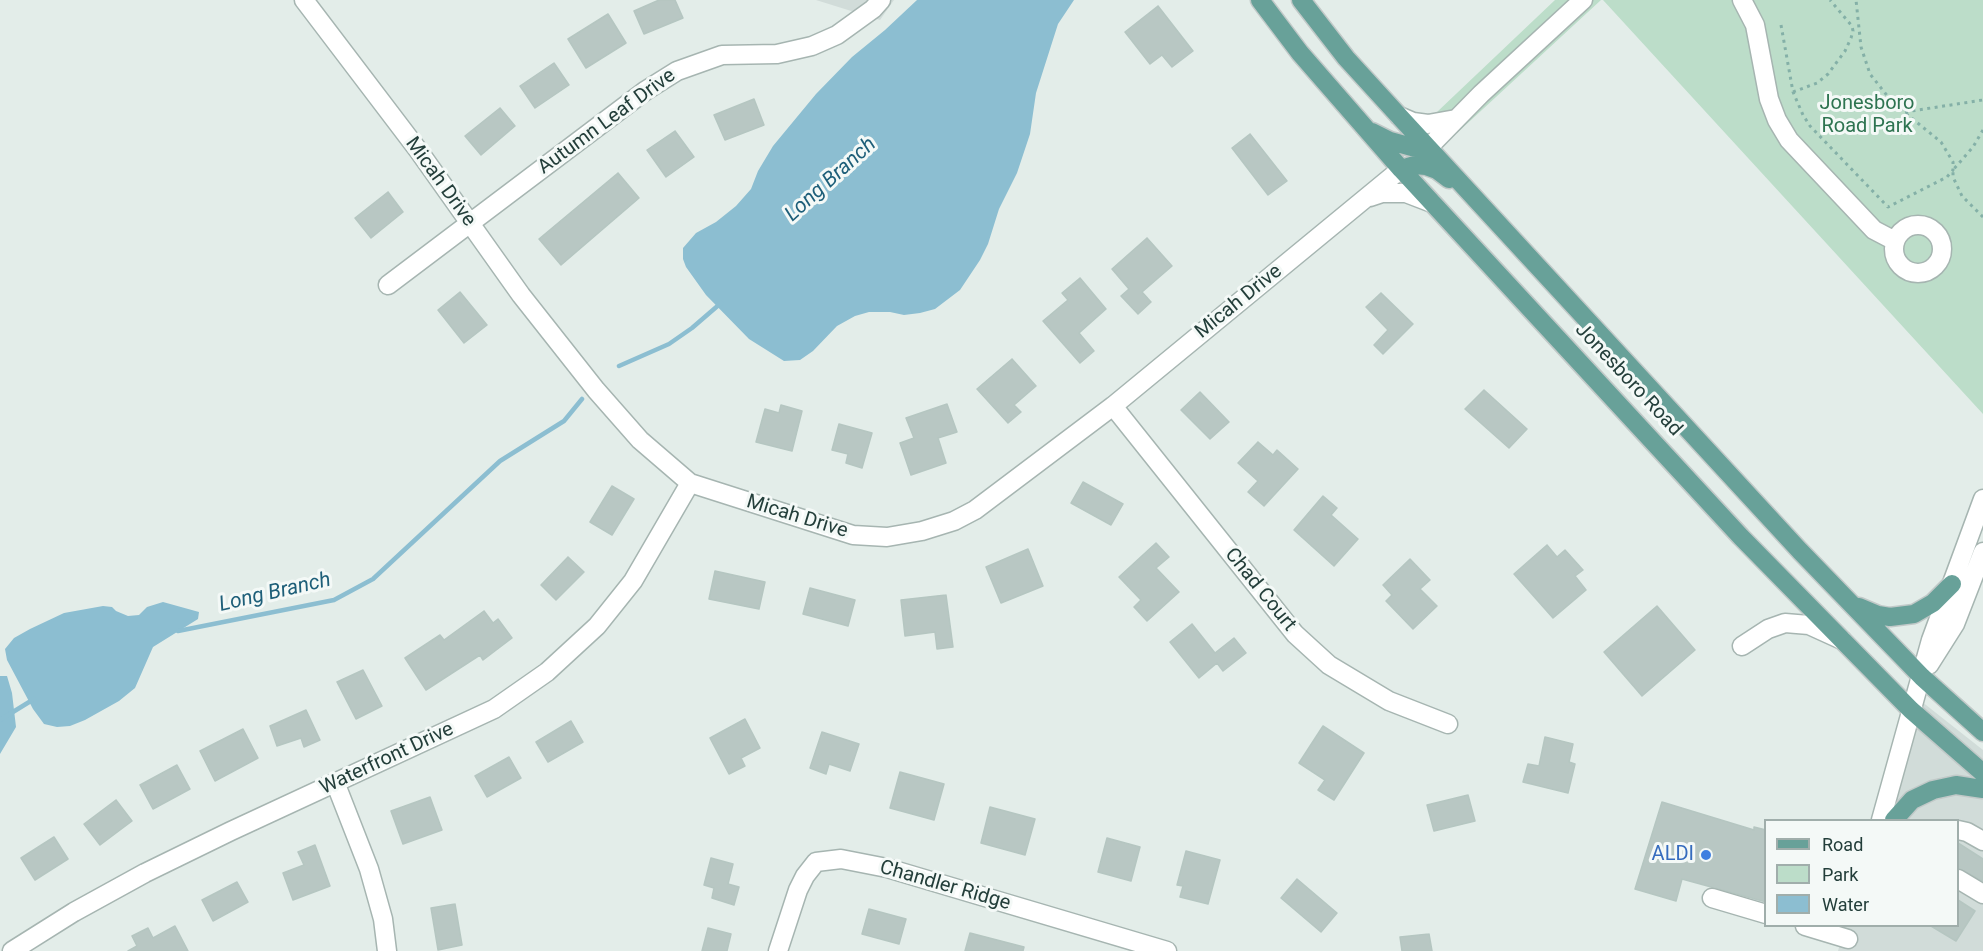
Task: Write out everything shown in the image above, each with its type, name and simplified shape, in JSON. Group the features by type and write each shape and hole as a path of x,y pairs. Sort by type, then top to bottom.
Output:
{"main road":[{"name":"Jonesboro Road","path":"1260,0 1300,53 1401,169 1741,537 1911,710 1983,773"},
{"name":"Jonesboro Road","path":"1301,0 1346,58 1800,551 1922,676 1983,732"},
{"path":"1363,125 1390,141 1412,147 1428,148"},
{"path":"1401,169 1414,165 1437,170 1470,194"},
{"path":"1851,603 1878,615 1914,614 1933,603 1952,584"},
{"path":"1895,819 1912,801 1933,790 1956,785 1983,789"}],"street":[{"name":"Micah Drive","path":"304,0 418,150 521,295 596,390 640,440 690,483 853,535 887,537 922,531 954,521 975,510 1113,406 1401,169"},
{"name":"Autumn Leaf Drive","path":"387,285 645,91 677,71 722,55 777,54 812,46 837,35 873,9 881,0"},
{"path":"1428,148 1583,0"},
{"path":"1742,0 1755,25 1769,99 1789,140 1874,230 1895,241"},
{"path":"1399,116 1413,122 1428,124 1456,119"},
{"path":"1363,200 1382,193 1406,193 1432,203"},
{"name":"Chad Court","path":"1113,406 1295,634 1329,665 1389,701 1448,724"},
{"name":"Waterfront Drive","path":"12,951 74,912 145,873 494,709 547,672 597,626 633,581 690,483"},
{"path":"1881,819 1931,640 1983,499"},
{"path":"1922,676 1955,624 1983,552"},
{"path":"1742,646 1768,629 1785,623 1809,625 1843,641"},
{"path":"335,782 369,869 383,919 387,951"},
{"path":"1959,830 1967,832 1983,842"},
{"name":"Chandler Ridge","path":"778,951 798,890 805,876 816,862 841,859 887,868 1167,951"},
{"path":"1959,880 1983,894"},
{"path":"1712,898 1764,913"},
{"path":"1809,927 1848,938"}],"path":[{"path":"1793,92 1817,83 1828,74 1845,51 1853,31 1852,26 1830,0"},
{"path":"1856,0 1858,30 1865,63 1870,74 1883,92 1941,142 1953,162 1953,177 1962,196 1983,217"},
{"path":"1781,25 1793,92 1803,115 1810,126 1888,207 1947,177 1973,147 1983,130"},
{"path":"1853,31 1858,30"},
{"path":"1904,112 1983,100"}],"shaded area":[{"path":"816,0 894,0 880,20"},
{"path":"1907,690 1983,750 1983,951 1838,951 1845,927 1959,927 1959,819 1873,819"}],"green space":[{"path":"1555,0 1601,0 1457,133 1437,112"},
{"name":"Jonesboro Road Park","path":"1603,0 1983,0 1983,414"}],"water":[{"path":"917,0 1074,0 1058,24 1036,93 1030,134 1017,173 999,209 988,244 960,290 935,309 920,313 904,315 869,312 855,316 837,326 813,351 800,360 784,361 749,339 706,295 686,267 683,248 696,233 716,222 736,206 751,189 758,171 773,146 816,94 852,57"},
{"path":"163,602 199,612 198,619 153,647 135,688 119,701 70,726 57,727 44,724 33,709 7,660 5,649 14,638 64,613 103,606 112,607 128,616 139,615 147,607"},
{"path":"0,676 7,676 12,693 16,727 0,754"}],"building":[{"path":"659,0 675,0 683,18 644,34 634,11"},
{"path":"1158,6 1193,51 1172,67 1162,55 1150,64 1125,32"},
{"path":"608,14 626,43 586,68 568,39"},
{"path":"554,63 569,85 535,108 520,86"},
{"path":"754,99 764,125 725,140 714,115"},
{"path":"500,108 515,126 481,155 465,136"},
{"path":"675,131 694,157 666,177 647,150"},
{"path":"1250,134 1287,181 1268,195 1232,148"},
{"path":"618,173 639,198 561,265 539,239"},
{"path":"388,192 403,212 371,238 355,218"},
{"path":"1147,238 1172,266 1142,292 1151,302 1138,314 1121,296 1129,289 1112,269"},
{"path":"1080,278 1106,309 1079,333 1094,351 1080,363 1043,321 1068,300 1062,293"},
{"path":"460,292 487,325 464,343 438,310"},
{"path":"1381,293 1413,324 1383,354 1374,345 1388,330 1366,307"},
{"path":"1012,359 1036,386 1014,405 1021,412 1008,423 977,389"},
{"path":"1484,390 1527,429 1509,448 1465,409"},
{"path":"1200,392 1229,422 1210,439 1181,410"},
{"path":"947,404 957,432 938,438 946,463 911,475 900,443 914,438 906,418"},
{"path":"781,405 802,411 792,451 756,442 765,409 779,413"},
{"path":"839,424 872,433 862,468 846,463 848,454 832,450"},
{"path":"1258,442 1273,455 1277,450 1298,469 1264,506 1248,492 1258,481 1238,463"},
{"path":"1083,482 1123,504 1111,525 1071,503"},
{"path":"612,486 634,499 612,535 590,522"},
{"path":"1323,496 1337,508 1331,515 1358,539 1334,566 1294,530"},
{"path":"1156,543 1169,557 1156,568 1179,592 1147,621 1134,607 1141,600 1119,577"},
{"path":"1547,545 1557,557 1565,550 1583,570 1575,576 1586,590 1553,618 1514,574"},
{"path":"1028,549 1043,586 1001,603 986,567"},
{"path":"568,557 584,572 556,600 541,585"},
{"path":"1410,559 1430,580 1420,589 1437,606 1413,629 1386,601 1392,595 1383,585"},
{"path":"715,571 765,582 759,609 709,599"},
{"path":"810,588 855,600 848,626 803,614"},
{"path":"946,595 953,647 937,649 935,632 905,636 901,600"},
{"path":"1657,606 1695,650 1642,696 1604,652"},
{"path":"484,611 493,623 498,619 512,638 483,660 480,655 426,690 405,658 440,635 444,640"},
{"path":"1192,624 1215,653 1234,638 1246,653 1223,671 1217,663 1199,678 1170,642"},
{"path":"363,670 382,706 356,719 337,682"},
{"path":"306,710 320,740 304,747 301,738 277,746 270,726"},
{"path":"745,719 760,748 741,758 745,766 729,774 710,738"},
{"path":"571,721 583,742 548,762 536,742"},
{"path":"1323,726 1364,753 1334,800 1318,790 1325,780 1299,763"},
{"path":"243,729 258,758 215,781 200,751"},
{"path":"822,732 859,744 850,771 829,764 826,774 810,768"},
{"path":"1545,737 1573,744 1569,762 1575,764 1568,793 1523,782 1528,764 1539,766"},
{"path":"509,757 521,778 487,797 475,776"},
{"path":"177,765 190,789 153,809 140,785"},
{"path":"900,772 944,784 934,820 890,808"},
{"path":"1468,795 1475,821 1434,831 1427,805"},
{"path":"430,797 442,830 403,844 391,811"},
{"path":"116,800 132,821 100,845 84,824"},
{"name":"ALDI","path":"1662,802 1754,830 1754,827 1764,830 1764,901 1682,879 1676,901 1635,889"},
{"path":"990,807 1035,819 1025,855 981,843"},
{"path":"54,837 68,859 35,880 21,858"},
{"path":"1107,838 1140,847 1131,881 1098,872"},
{"path":"1959,844 1983,859 1983,881 1959,869"},
{"path":"315,845 330,886 293,900 283,873 304,865 298,852"},
{"path":"1186,851 1220,860 1208,904 1180,897 1183,886 1177,885"},
{"path":"711,858 733,864 728,884 739,887 734,905 712,898 714,888 704,885"},
{"path":"1297,879 1337,913 1321,932 1281,898"},
{"path":"237,882 248,902 213,921 202,900"},
{"path":"1959,901 1975,911 1956,941 1933,927 1959,927"},
{"path":"455,904 462,945 438,950 431,908"},
{"path":"869,909 906,919 899,944 862,934"},
{"path":"175,926 188,951 128,951 137,946 132,936 148,928 153,938"},
{"path":"708,928 731,934 727,951 702,951"},
{"path":"970,933 1024,947 1023,951 965,951"},
{"path":"1429,934 1432,951 1402,951 1400,937"}],"waterway":[{"name":"Long Branch","path":"619,366 669,344 721,303"},
{"name":"Long Branch","path":"178,631 334,600 373,579 500,461 564,421 582,399"},
{"name":"Long Branch","path":"0,720 34,699"}],"place":[{"name":"ALDI","path":"1706,855"}]}
